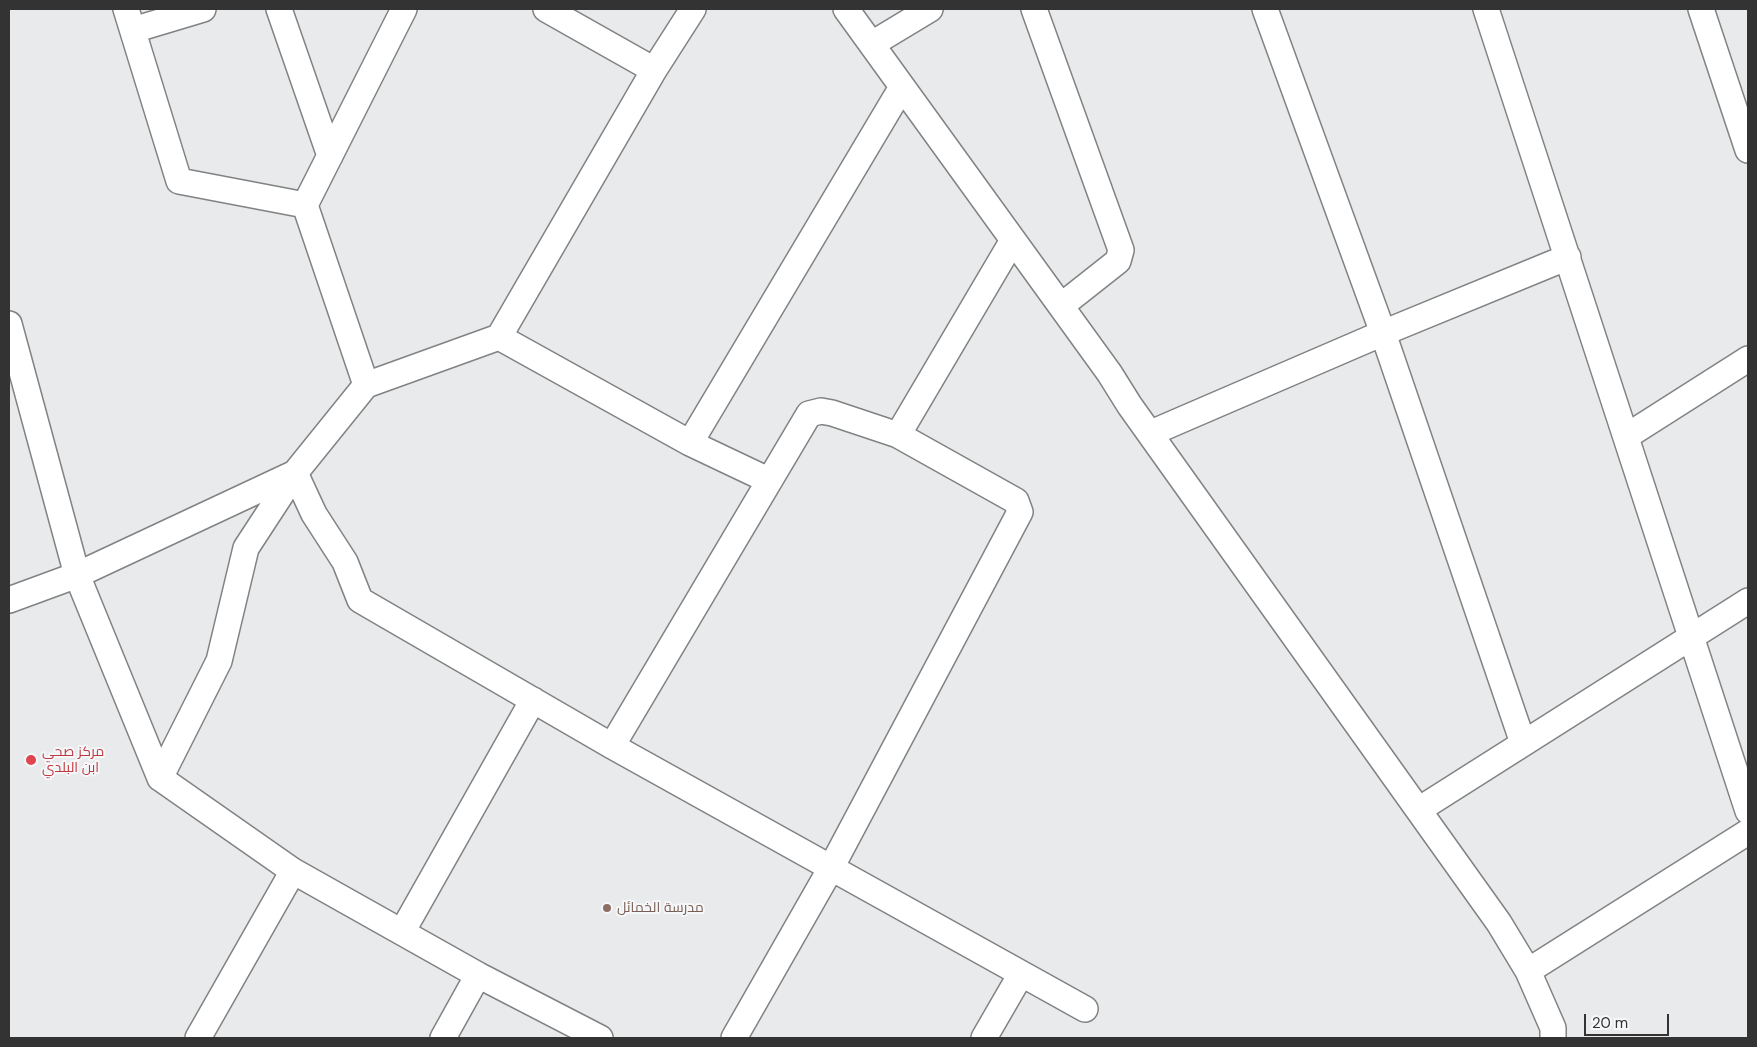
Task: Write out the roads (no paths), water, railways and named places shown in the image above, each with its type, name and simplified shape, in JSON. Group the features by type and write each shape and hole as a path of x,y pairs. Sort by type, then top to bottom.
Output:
{"street":[{"path":"202,9 130,20 179,181 305,205"},
{"path":"279,9 330,156"},
{"path":"366,385 305,205 404,9"},
{"path":"546,9 654,70"},
{"path":"160,778 219,661 246,548 295,473 366,385 499,337 654,70 693,9"},
{"path":"846,9 1110,374 1130,406 1499,922 1528,971 1553,1028 1554,1038"},
{"path":"872,44 930,9"},
{"path":"1034,9 1121,250 1118,261 1061,306"},
{"path":"1265,9 1383,333 1523,743"},
{"path":"1486,9 1748,811"},
{"path":"1702,9 1748,150"},
{"path":"690,443 902,86"},
{"path":"898,435 1013,240"},
{"path":"1150,433 1383,333 1568,257"},
{"path":"9,324 77,575 160,778 292,871 478,975 600,1038"},
{"path":"499,337 690,443 768,480"},
{"path":"1627,436 1748,359"},
{"path":"612,746 768,480 809,414 821,411 832,413 898,435 1016,501 1020,512 831,868 734,1038"},
{"path":"9,600 77,575 295,473"},
{"path":"295,473 314,514 345,562 360,600 612,746 1085,1009"},
{"path":"1420,809 1748,601"},
{"path":"402,932 533,700"},
{"path":"1528,971 1748,832"},
{"path":"198,1038 292,871"},
{"path":"984,1038 1021,974"},
{"path":"444,1038 478,975"}],"place":[{"name":"مركز صحي ابن البلدي","path":"31,760"},
{"name":"مدرسة الخمائل","path":"607,908"}]}
